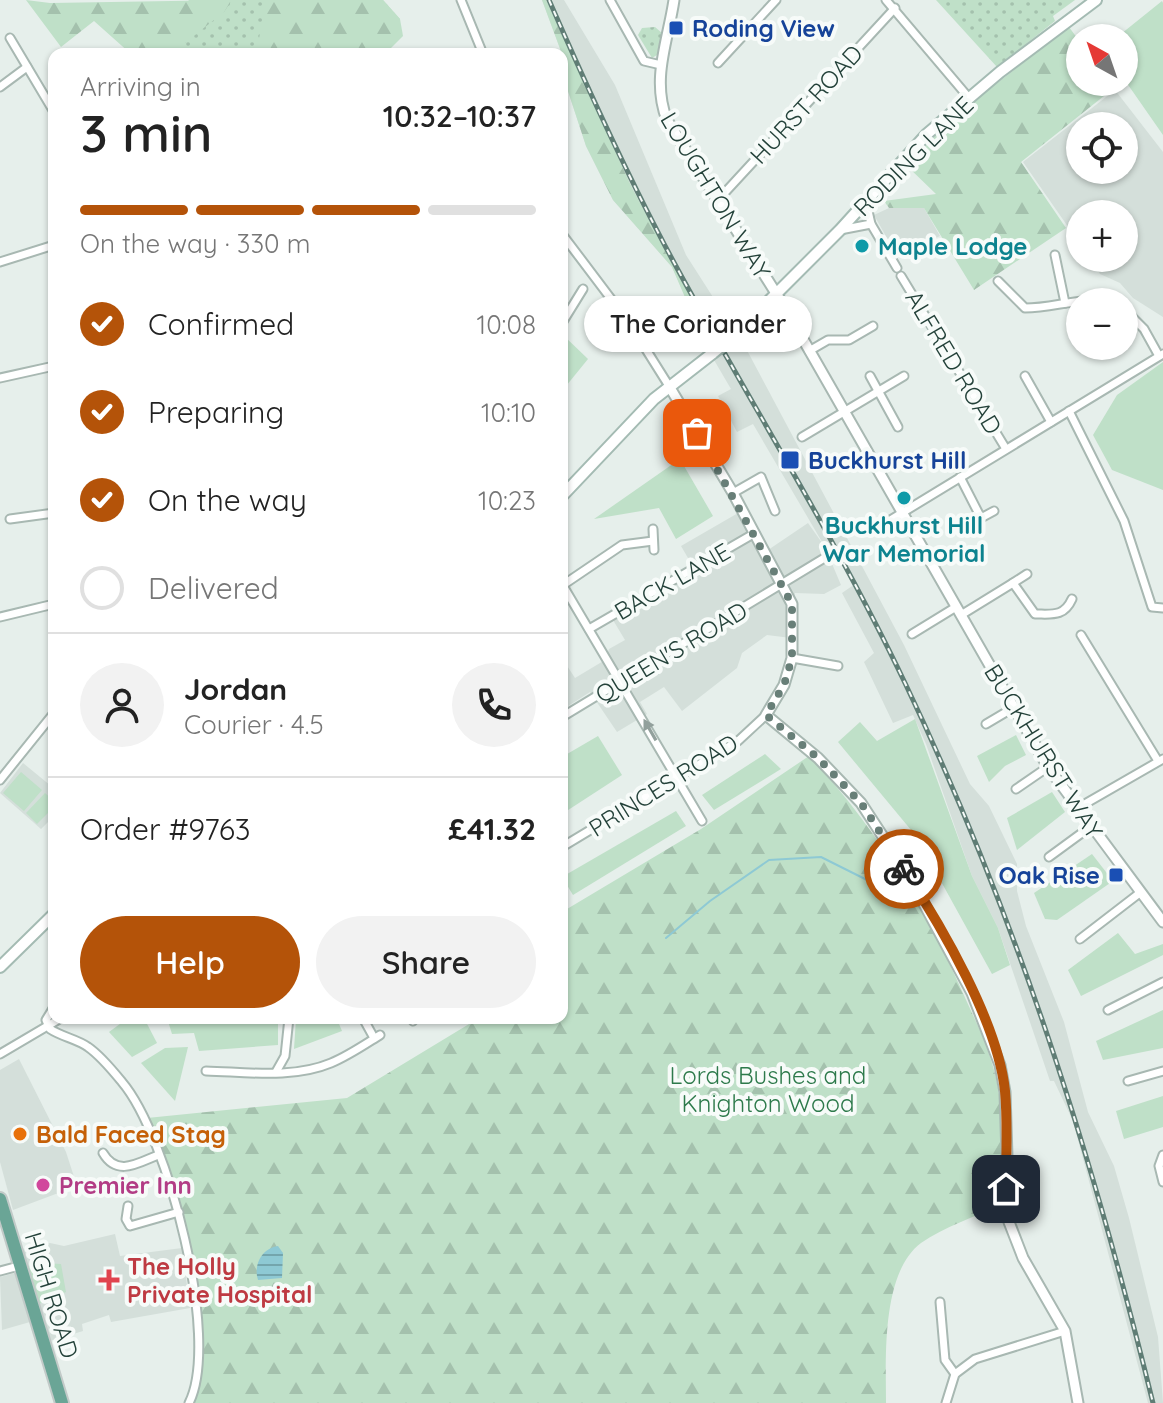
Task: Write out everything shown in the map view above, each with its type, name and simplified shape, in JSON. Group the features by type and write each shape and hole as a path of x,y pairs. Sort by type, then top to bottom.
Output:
{"main road":[{"name":"RODING LANE","path":"568,490 669,386 735,335 840,230 927,134 1096,0"},
{"path":"0,967 48,920"},
{"name":"HIGH ROAD","path":"0,1199 62,1403"}],"street":[{"path":"461,0 481,48"},
{"path":"610,0 644,61 661,65"},
{"name":"LOUGHTON WAY","path":"674,0 661,65 661,103 667,120 776,293 844,412"},
{"path":"718,63 776,0"},
{"path":"886,0 969,98"},
{"name":"HURST ROAD","path":"718,200 895,8"},
{"path":"10,38 48,102"},
{"path":"0,87 27,67"},
{"name":"ALFRED ROAD","path":"866,202 871,224 897,268"},
{"path":"840,230 871,224"},
{"path":"568,242 630,324 669,386"},
{"path":"0,262 48,247"},
{"path":"998,281 1025,308 1065,303 1055,255"},
{"name":"ALFRED ROAD","path":"901,276 1006,449"},
{"path":"568,313 583,289"},
{"path":"1009,295 1017,290"},
{"path":"874,530 1161,355 1138,323"},
{"path":"809,351 828,340 849,340 873,326"},
{"path":"849,340 852,350"},
{"path":"0,378 48,367"},
{"path":"870,376 898,427"},
{"path":"812,444 804,436 904,376"},
{"path":"1025,376 1051,422"},
{"name":"PRINCES ROAD","path":"568,843 738,741 766,715 784,685 792,658 792,604 733,493 669,386"},
{"path":"1069,411 1124,521 1152,607 1163,608"},
{"name":"BUCKHURST WAY","path":"844,412 1048,767 1076,809 1163,922"},
{"path":"733,493 761,477 775,511"},
{"path":"960,477 981,518"},
{"path":"967,526 994,511"},
{"path":"10,519 48,514"},
{"path":"653,529 654,550"},
{"name":"BACK LANE","path":"589,629 755,533"},
{"path":"568,580 622,545 653,541"},
{"name":"QUEEN'S ROAD","path":"568,714 823,559"},
{"path":"912,634 1027,574"},
{"path":"1013,583 1035,614 1057,615 1067,609 1072,599"},
{"path":"568,594 623,682 702,821"},
{"path":"0,617 48,605"},
{"path":"1076,809 1161,761 1081,635"},
{"path":"792,658 838,666"},
{"path":"986,724 1013,708"},
{"path":"766,715 818,758 861,803 910,878 959,965 1000,1065 1005,1092 1009,1222 1023,1258 1065,1331 1078,1403"},
{"path":"0,780 48,720"},
{"path":"1016,789 1048,767"},
{"path":"1049,857 1090,827"},
{"path":"1080,939 1141,892"},
{"path":"1108,1010 1163,982"},
{"path":"48,1015 48,1026 54,1032 88,1047 123,1083 143,1117 179,1212 197,1330 197,1379 189,1403"},
{"path":"0,1054 51,1024"},
{"path":"276,1072 285,1056 288,1024"},
{"path":"206,1071 291,1073 329,1064 377,1037 367,1024"},
{"path":"1128,1081 1163,1071"},
{"path":"103,1153 113,1166 122,1168 158,1155"},
{"path":"1163,1155 1159,1166 1163,1182"},
{"path":"128,1206 126,1219 130,1226 179,1212"},
{"path":"0,1271 19,1266"},
{"path":"940,1302 945,1360 955,1374"},
{"path":"946,1403 955,1374 975,1359 1065,1331"}],"shaded area":[{"path":"542,0 564,0 615,85 686,255 734,330 708,347 672,267 613,200 586,146 568,91 568,48 560,48"},
{"path":"1107,96 1120,96 1132,112 1087,112"},
{"path":"1138,120 1163,152 1163,317 1138,301 1138,288 1124,288 1099,272 1138,272 1138,200 1066,200 1066,224 1023,162 1066,128 1066,184 1138,184"},
{"path":"889,208 924,208 940,236 897,256 874,215"},
{"path":"741,339 904,645 970,784 989,806 1017,864 1017,891 1026,926 1064,1022 1088,1112 1114,1166 1129,1218 1158,1337 1163,1403 1148,1403 1073,1121 1054,1081 1050,1081 998,928 972,876 913,715 893,723 864,662 874,653 842,593 855,584 834,547 827,552 841,585 824,594 795,593 791,638 767,635 742,653 737,668 682,711 664,687 640,702 647,714 617,732 590,692 568,706 568,667 575,678 605,660 609,649 625,640 613,620 695,570 681,546 745,509 768,550 808,523 825,547 753,424 737,432 718,396 731,389 714,360"},
{"path":"23,763 48,784 48,822 41,829 0,793"},
{"path":"19,1059 66,1152 77,1186 13,1210 0,1162 0,1070"},
{"name":"The Holly Private Hospital","path":"115,1234 120,1256 182,1248 190,1308 111,1322 109,1315 82,1324 83,1331 50,1341 22,1249 50,1243 64,1246"},
{"path":"15,1273 30,1322 2,1330 0,1277"}],"green space":[{"path":"26,0 50,3 232,0 224,12 179,48 124,48 94,21 61,47"},
{"path":"189,0 383,0 400,19 361,48 149,48"},
{"path":"271,0 383,0 400,19 403,36 391,48 257,48 264,13"},
{"path":"542,0 546,0 568,48 560,48"},
{"path":"936,0 1075,0 1053,16 1055,21 997,67"},
{"path":"1162,1 1163,135 1136,96 1138,24 1133,24"},
{"path":"655,27 662,33 657,55 652,58 638,35 642,28"},
{"path":"1066,29 1066,96 1104,96 1084,112 1066,112 1066,126 1021,162 1066,228 974,290 924,208 889,208 884,201 936,194 907,166 951,119"},
{"path":"568,48 632,188 706,325 699,330 672,267 613,200 586,146 568,91"},
{"path":"568,340 588,359 568,384"},
{"path":"1163,362 1163,490 1112,470 1093,435 1117,395"},
{"path":"680,459 713,516 676,539 659,508 594,519"},
{"path":"915,719 972,876 998,928 1010,965 992,974 916,836 838,742 860,722 877,741"},
{"path":"1016,735 1026,755 1005,766 989,782 977,756"},
{"path":"598,736 622,775 568,810 568,754"},
{"path":"765,754 781,769 714,810 702,795"},
{"name":"Lords Bushes and Knighton Wood","path":"809,756 878,841 918,903 952,969 993,1066 1002,1132 1000,1205 930,1237 908,1257 892,1295 888,1317 886,1403 192,1403 199,1386 202,1364 198,1288 181,1209 147,1118 347,1098 469,1024 568,1024 568,908 701,829"},
{"path":"21,772 42,790 24,811 3,793"},
{"path":"1052,792 1065,812 1017,850 1007,818"},
{"path":"45,793 48,796 48,813 37,824 26,813"},
{"path":"676,811 686,826 573,895 568,887 568,874"},
{"path":"1092,854 1113,881 1057,920 1045,919 1034,893"},
{"path":"1118,933 1135,954 1163,944 1163,955 1081,996 1068,970"},
{"path":"1163,1010 1163,1048 1103,1060 1096,1041"},
{"path":"120,1024 147,1024 157,1043 132,1057 109,1032"},
{"path":"169,1024 278,1024 278,1045 199,1051 194,1033 172,1034"},
{"path":"296,1024 339,1024 342,1031 294,1049"},
{"path":"188,1047 175,1101 141,1063 165,1048"},
{"path":"1163,1096 1163,1127 1124,1139 1116,1111"},
{"path":"61,1264 66,1292 39,1304 27,1266"}],"water":[{"path":"278,1246 283,1253 282,1278 258,1280 260,1258 267,1250"}],"waterway":[{"path":"666,938 710,901 769,860 821,857 867,880 901,872"}],"railway":[{"path":"549,0 607,130 654,225 850,575 945,771 982,859 1048,1036 1104,1217 1153,1403"}],"way so far":[{"path":"697,433 792,604 792,658 784,685 766,715 818,758 861,803 904,869"}],"place":[{"name":"Roding View","path":"676,28"},
{"name":"Maple Lodge","path":"862,246"},
{"name":"The Coriander","path":"697,433"},
{"name":"Buckhurst Hill","path":"790,460"},
{"name":"Buckhurst Hill War Memorial","path":"904,498"},
{"name":"Oak Rise","path":"1116,875"},
{"name":"Bald Faced Stag","path":"20,1134"},
{"name":"Premier Inn","path":"43,1185"},
{"name":"The Holly Private Hospital","path":"109,1280"}],"route":[{"path":"904,869 952,950 991,1037 1000,1065 1005,1092 1006,1189"}]}
